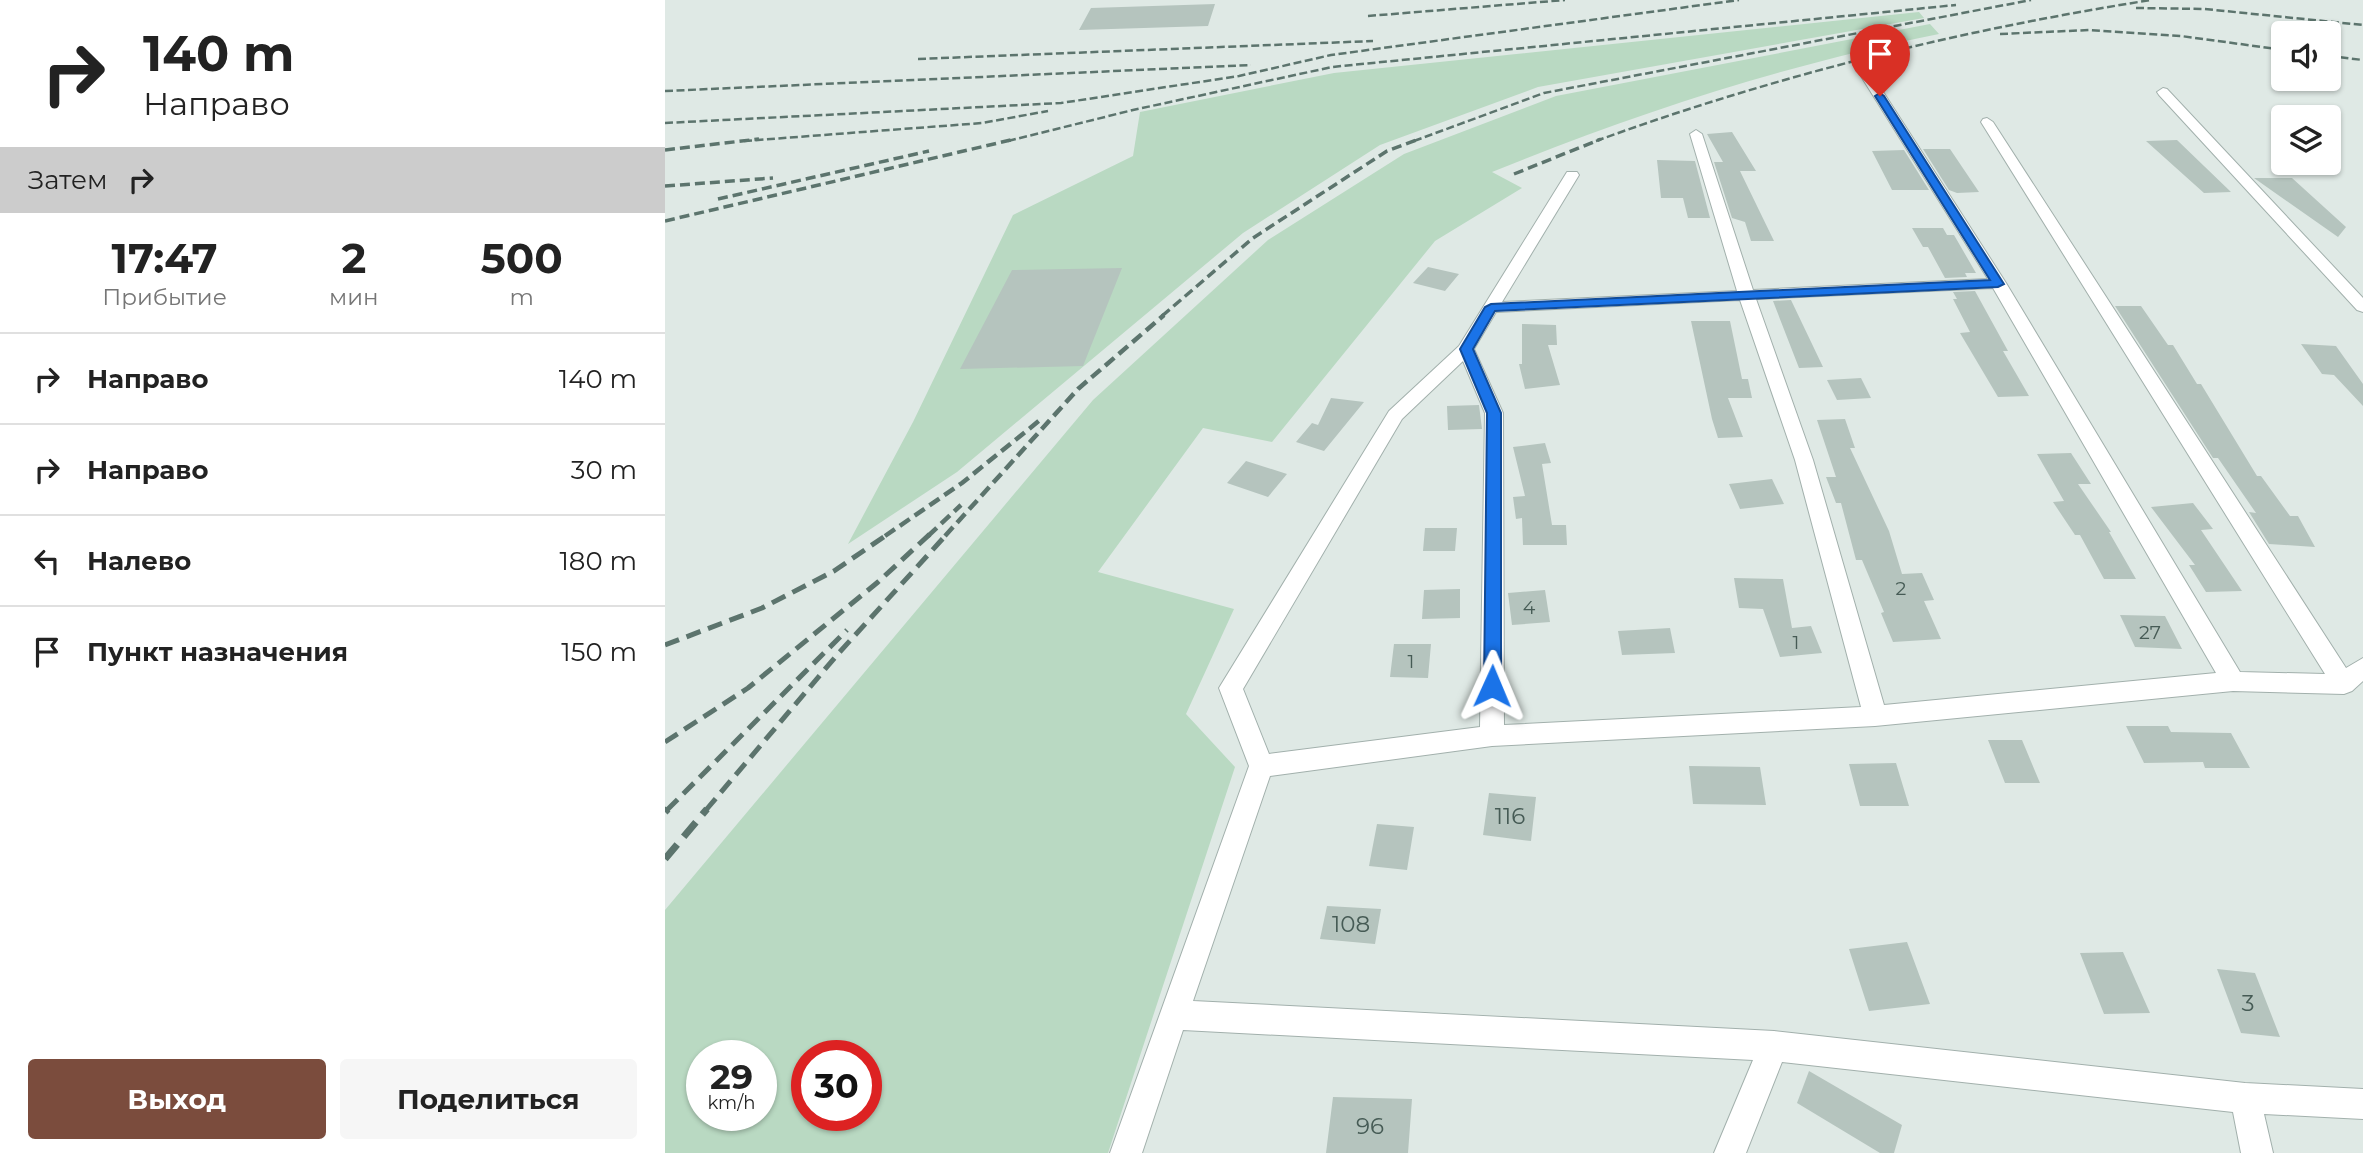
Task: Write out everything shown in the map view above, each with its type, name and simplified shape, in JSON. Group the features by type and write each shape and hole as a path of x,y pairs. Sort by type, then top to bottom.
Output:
{"street":[{"path":"1865,73 1998,284 2234,681"},
{"path":"2163,92 2363,307"},
{"path":"1987,122 2344,684"},
{"path":"1696,134 1746,294 1804,460 1875,716"},
{"path":"1126,1153 1261,766 1231,688 1395,415 1466,349 1572,175"},
{"path":"1491,307 1998,284"},
{"path":"1466,349 1494,413 1492,736"},
{"path":"1261,766 1492,736 1875,716 2234,681 2344,684 2363,667"},
{"path":"1174,1015 1774,1046 2245,1098 2363,1104"},
{"path":"1730,1153 1774,1046"},
{"path":"2245,1098 2257,1153"}],"green space":[{"path":"1919,12 1924,18 1538,87 1380,145 1243,233 957,472 848,544 913,422 1013,215 1133,156 1140,112 1334,73"},
{"path":"1930,24 1939,34 1823,61 1712,92 1492,172 1522,188 1435,241 1272,442 1203,428 1098,572 1234,609 1186,714 1235,767 1108,1153 665,1153 665,910 1093,400 1268,240 1404,154 1556,96"}],"building":[{"path":"1215,4 1208,26 1079,30 1091,8"},
{"path":"1732,132 1756,171 1740,171 1774,241 1751,241 1745,222 1732,218 1714,162 1723,162 1707,134"},
{"path":"2177,140 2231,192 2204,193 2146,141"},
{"path":"1923,149 1950,149 1979,192 1957,193 1949,190"},
{"path":"1904,150 1929,190 1892,190 1872,151"},
{"path":"1657,160 1695,161 1710,218 1688,218 1683,198 1661,198"},
{"path":"2254,178 2292,178 2346,227 2338,237"},
{"path":"1912,228 1943,228 1947,235 1954,235 1976,273 1965,273 1967,277 1945,278 1928,247 1923,247"},
{"path":"1428,267 1459,274 1445,291 1413,283"},
{"path":"1122,268 1083,366 960,369 1012,270"},
{"path":"1975,291 2008,351 2003,351 2029,396 1998,397 1960,333 1970,332 1953,299 1957,299 1953,292"},
{"path":"1791,300 1823,367 1799,368 1773,301"},
{"path":"2115,306 2141,306 2168,345 2173,345 2197,384 2201,384 2257,476 2261,476 2290,516 2298,516 2315,547 2269,544 2249,512 2256,513 2218,458 2213,458"},
{"path":"1691,321 1730,321 1742,379 1748,379 1752,398 1728,398 1743,437 1718,438"},
{"path":"1522,324 1556,325 1557,345 1548,345 1560,385 1525,389 1519,364 1522,364"},
{"path":"2301,344 2336,346 2363,384 2363,406 2334,375 2322,374"},
{"path":"1861,378 1871,398 1837,400 1827,380"},
{"path":"1331,398 1364,402 1324,451 1296,442 1312,423 1318,425"},
{"path":"1479,405 1482,429 1448,430 1447,406"},
{"path":"1845,419 1855,448 1850,448 1889,531 1902,574 1922,573 1934,600 1924,601 1941,639 1893,642 1881,613 1884,612 1862,560 1856,560 1841,503 1836,503 1826,477 1836,477 1817,420"},
{"path":"1545,443 1551,463 1542,464 1552,525 1566,525 1567,545 1523,545 1522,518 1516,519 1513,497 1525,496 1513,447"},
{"path":"2071,453 2091,484 2078,484 2111,532 2136,579 2104,579 2080,535 2075,535 2053,502 2064,501 2037,454"},
{"path":"1246,461 1287,474 1268,497 1227,483"},
{"path":"1772,479 1784,504 1740,509 1729,484"},
{"path":"2193,503 2213,529 2201,530 2242,591 2206,592 2189,565 2195,565 2151,507"},
{"path":"1425,528 1457,528 1455,551 1423,551"},
{"path":"1734,578 1783,579 1792,628 1811,626 1822,653 1780,657 1763,609 1739,608"},
{"path":"1460,589 1460,618 1422,619 1424,590"},
{"path":"1545,590 1550,622 1512,625 1508,593"},
{"path":"2120,615 2165,616 2182,649 2135,647"},
{"path":"1670,628 1675,653 1622,655 1618,631"},
{"path":"1394,644 1431,644 1428,678 1390,677"},
{"path":"2126,726 2168,726 2171,732 2231,733 2250,768 2205,768 2203,762 2144,763"},
{"path":"1988,740 2022,740 2040,783 2005,783"},
{"path":"1896,763 1909,806 1860,806 1849,764"},
{"path":"1689,766 1760,767 1766,805 1693,804"},
{"path":"1489,793 1536,797 1531,841 1483,835"},
{"path":"1377,824 1414,827 1407,870 1369,866"},
{"path":"1327,906 1381,909 1375,944 1320,939"},
{"path":"1907,942 1930,1004 1869,1011 1849,949"},
{"path":"2123,952 2150,1013 2104,1014 2080,953"},
{"path":"2217,969 2255,973 2280,1037 2241,1033"},
{"path":"1809,1071 1902,1125 1894,1153 1880,1153 1797,1103"},
{"path":"1333,1097 1412,1099 1408,1153 1326,1153"}],"railway":[{"path":"1368,16 1565,0"},
{"path":"665,123 1061,103 1239,76 1331,55 1739,0"},
{"path":"1414,141 1544,93 2031,0"},
{"path":"1596,141 1732,95 1870,57 2010,25 2151,0"},
{"path":"1008,141 1133,110 1332,67 1956,5"},
{"path":"2136,8 2205,9 2363,25"},
{"path":"2000,34 2089,30 2181,36 2271,48"},
{"path":"918,59 1373,41"},
{"path":"2341,57 2363,60"},
{"path":"665,91 1251,65"},
{"path":"744,141 982,123 1048,111"},
{"path":"665,150 759,139"},
{"path":"665,221 1015,139"},
{"path":"1162,316 1253,238 1387,151 1419,139"},
{"path":"1596,141 1601,139"},
{"path":"1514,174 1596,141"},
{"path":"718,199 929,151"},
{"path":"665,186 773,178"},
{"path":"945,536 1078,389 1164,315"},
{"path":"885,536 962,483 1040,420"},
{"path":"928,536 961,505"},
{"path":"665,645 762,608 834,571 888,534"},
{"path":"665,742 748,688 878,582 930,534"},
{"path":"706,810 837,655 947,534"},
{"path":"665,812 847,630"},
{"path":"665,859 707,809"}],"route":[{"path":"1492,686 1494,413 1466,349 1491,307 1907,286 1998,284 1880,96"}]}
